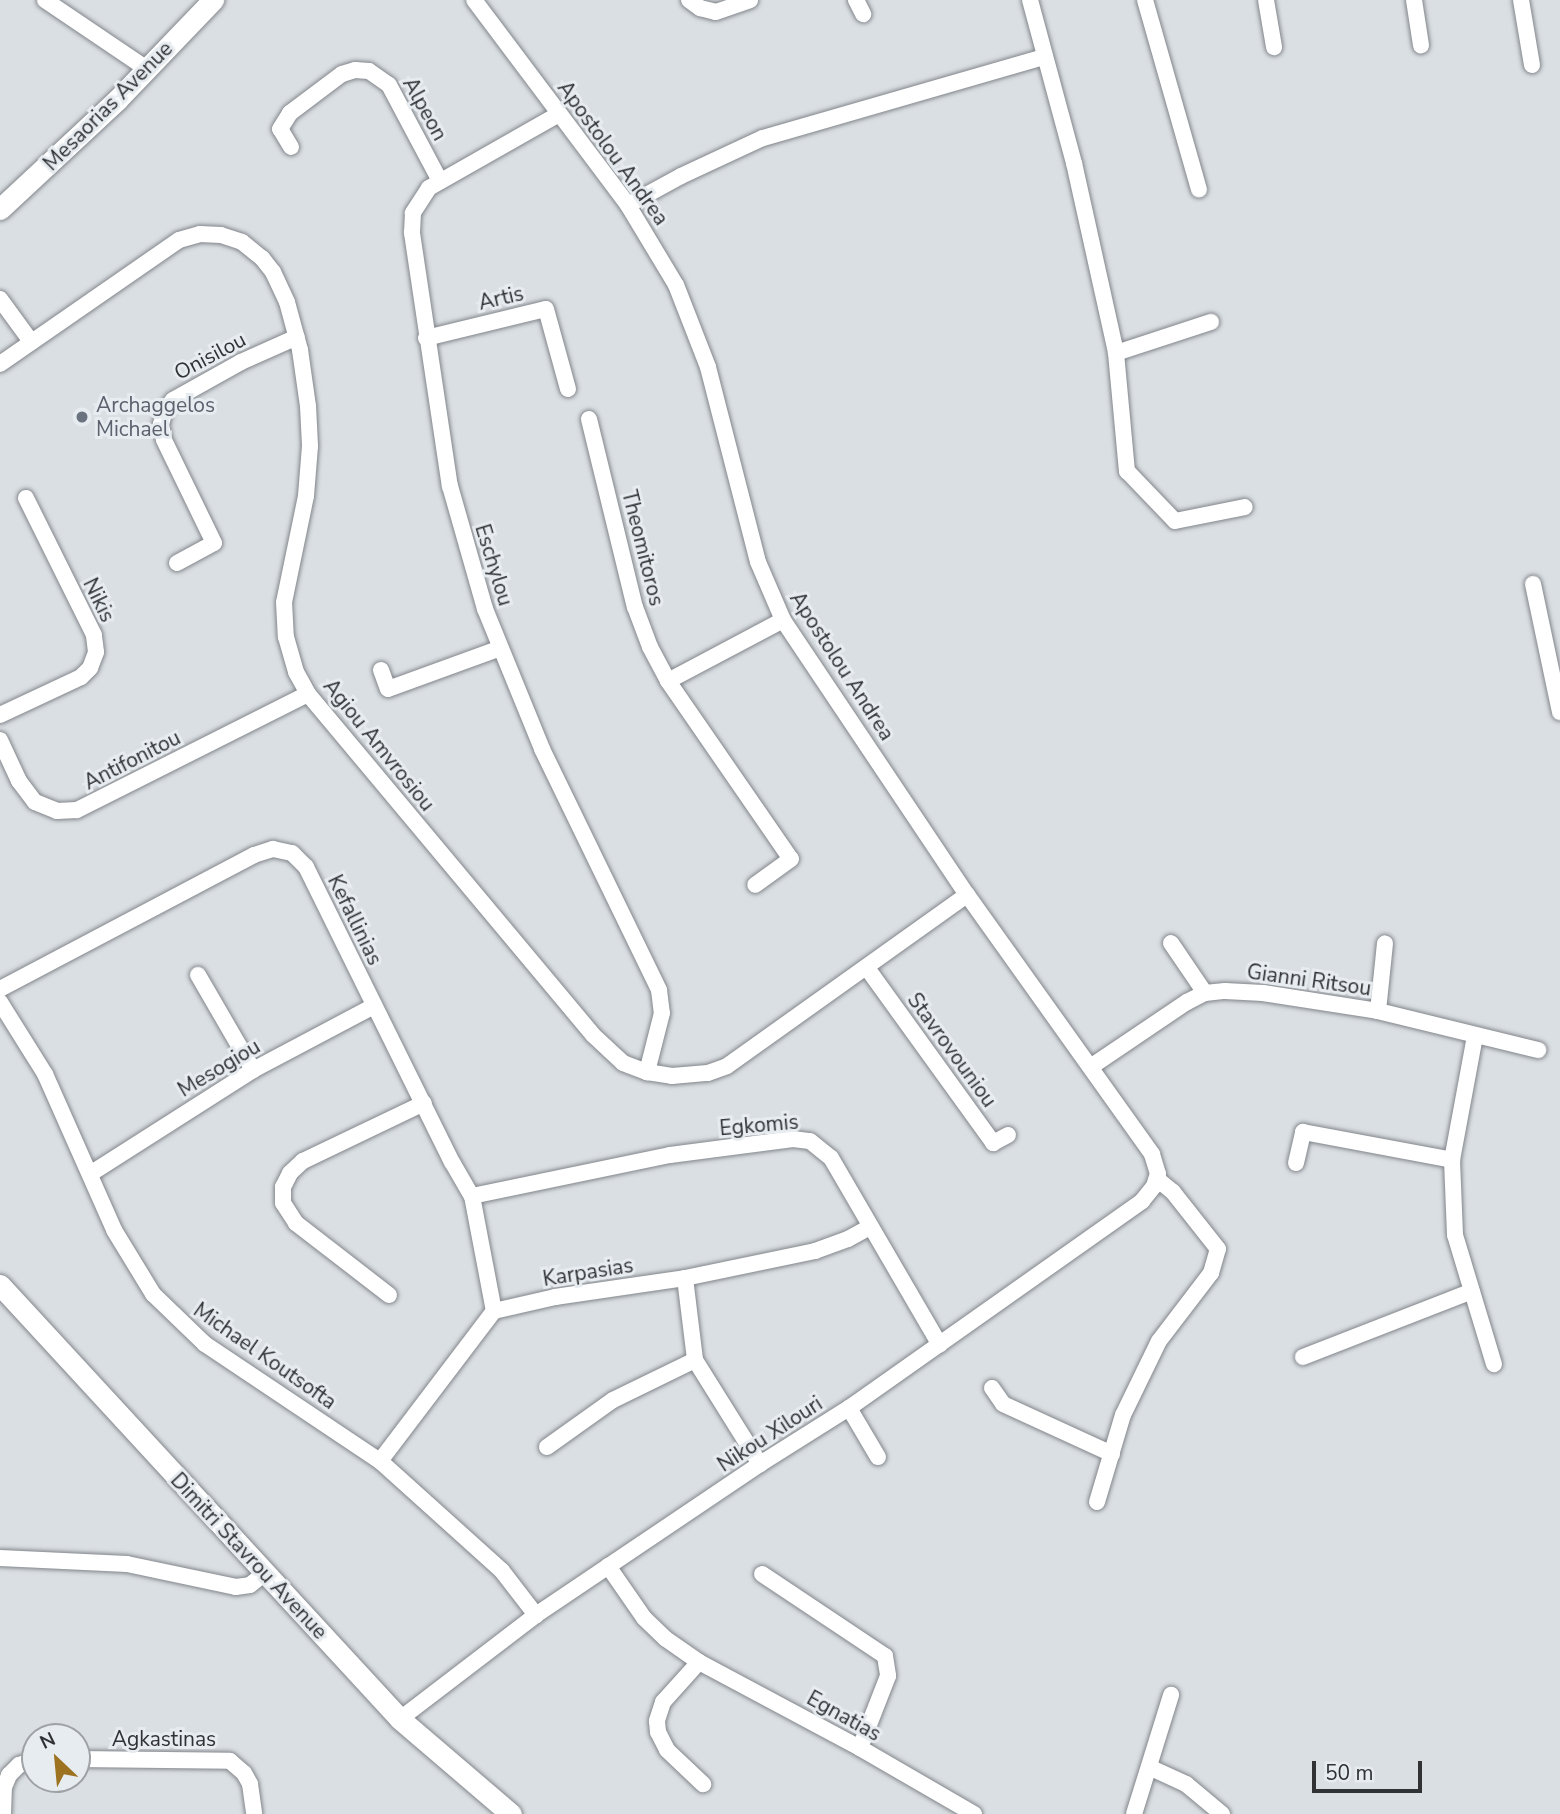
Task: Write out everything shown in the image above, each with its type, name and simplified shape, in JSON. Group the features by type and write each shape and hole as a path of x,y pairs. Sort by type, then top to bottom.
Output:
{"main road":[{"name":"Mesaorias Avenue","path":"0,209 147,69 213,0"},
{"name":"Dimitri Stavrou Avenue","path":"0,1285 400,1719 511,1814"}],"street":[{"path":"45,0 147,69"},
{"name":"Apostolou Andrea","path":"474,0 628,205 668,270 708,367 756,553 783,620 967,895 1092,1066 1152,1154 1158,1167 1157,1179"},
{"path":"688,0 700,8 716,12 750,0"},
{"path":"1030,0 1074,163 1116,353 1127,471 1175,521 1245,507"},
{"path":"1145,0 1199,190"},
{"path":"1266,0 1274,47"},
{"path":"1414,0 1421,45"},
{"path":"1521,0 1532,65"},
{"path":"628,205 709,162 772,135 1044,57"},
{"name":"Alpeon","path":"291,147 280,129 290,113 342,74 355,70 369,71 389,85 440,181"},
{"name":"Eschylou","path":"559,114 440,181 418,201 411,225 426,338 456,509 498,649 541,749 659,990 661,1021 647,1072"},
{"name":"Agiou Amvrosiou","path":"0,364 30,340 167,246 187,237 210,234 242,242 262,258 281,287 297,337 307,397 310,446 306,496 288,575 284,613 291,659 308,694 593,1035 623,1063 647,1072 683,1076 727,1066 967,895"},
{"path":"0,299 30,340"},
{"name":"Artis","path":"426,338 546,309 568,389"},
{"path":"1116,353 1211,322"},
{"name":"Onisilou","path":"177,563 214,543 164,440 161,424 165,410 173,400 241,362 297,337"},
{"name":"Theomitoros","path":"589,419 639,620 668,681 791,859 755,885"},
{"name":"Nikis","path":"0,715 80,677 89,668 96,652 94,635 26,498"},
{"path":"1533,584 1560,712"},
{"path":"668,681 783,620"},
{"path":"381,670 388,689 498,649"},
{"name":"Antifonitou","path":"0,740 19,780 36,802 57,811 77,810 308,694"},
{"name":"Kefallinias","path":"0,989 254,855 279,848 292,853 306,867 472,1196 495,1311"},
{"path":"1171,943 1205,993"},
{"path":"1378,1011 1385,943"},
{"name":"Stavrovouniou","path":"867,968 993,1143 1008,1135"},
{"path":"198,975 253,1070"},
{"name":"Gianni Ritsou","path":"1092,1066 1177,1008 1205,993 1250,992 1378,1011 1538,1050"},
{"name":"Michael Koutsofta","path":"0,1002 45,1074 132,1263 153,1293 178,1321 220,1355 380,1461 502,1571 536,1615"},
{"name":"Mesogiou","path":"90,1174 253,1070 374,1006"},
{"path":"1475,1036 1452,1160 1454,1235 1494,1364"},
{"path":"389,1295 296,1223 283,1203 283,1187 290,1172 303,1161 424,1103"},
{"path":"1296,1163 1303,1132 1452,1160"},
{"name":"Egkomis","path":"472,1196 670,1155 802,1139 817,1145 831,1158 940,1345"},
{"path":"1097,1502 1123,1415 1159,1340 1212,1273 1219,1249 1173,1192 1157,1179"},
{"name":"Nikou Xilouri","path":"400,1719 536,1615 760,1464 849,1408 1142,1201 1157,1179"},
{"name":"Karpasias","path":"495,1311 555,1297 685,1278 815,1251 848,1239 870,1227"},
{"path":"685,1278 695,1360 760,1464"},
{"path":"1303,1357 1472,1291"},
{"path":"380,1461 495,1311"},
{"path":"547,1447 613,1400 695,1360"},
{"path":"992,1388 1003,1404 1112,1454"},
{"path":"849,1408 878,1457"},
{"path":"0,1559 127,1564 236,1587 250,1585 265,1573"},
{"name":"Egnatias","path":"608,1566 643,1618 666,1639 699,1662 860,1748 969,1813"},
{"path":"762,1574 885,1656 888,1676 860,1748"},
{"path":"699,1662 663,1702 657,1721 657,1732 667,1750 703,1784"},
{"path":"1134,1814 1171,1695"},
{"name":"Agkastinas","path":"91,1759 230,1762 244,1773 250,1784 254,1814"},
{"path":"3,1814 4,1787 9,1775 21,1764"},
{"path":"1149,1767 1186,1784 1223,1814"}],"place":[{"name":"Archaggelos Michael","path":"82,417"}]}
